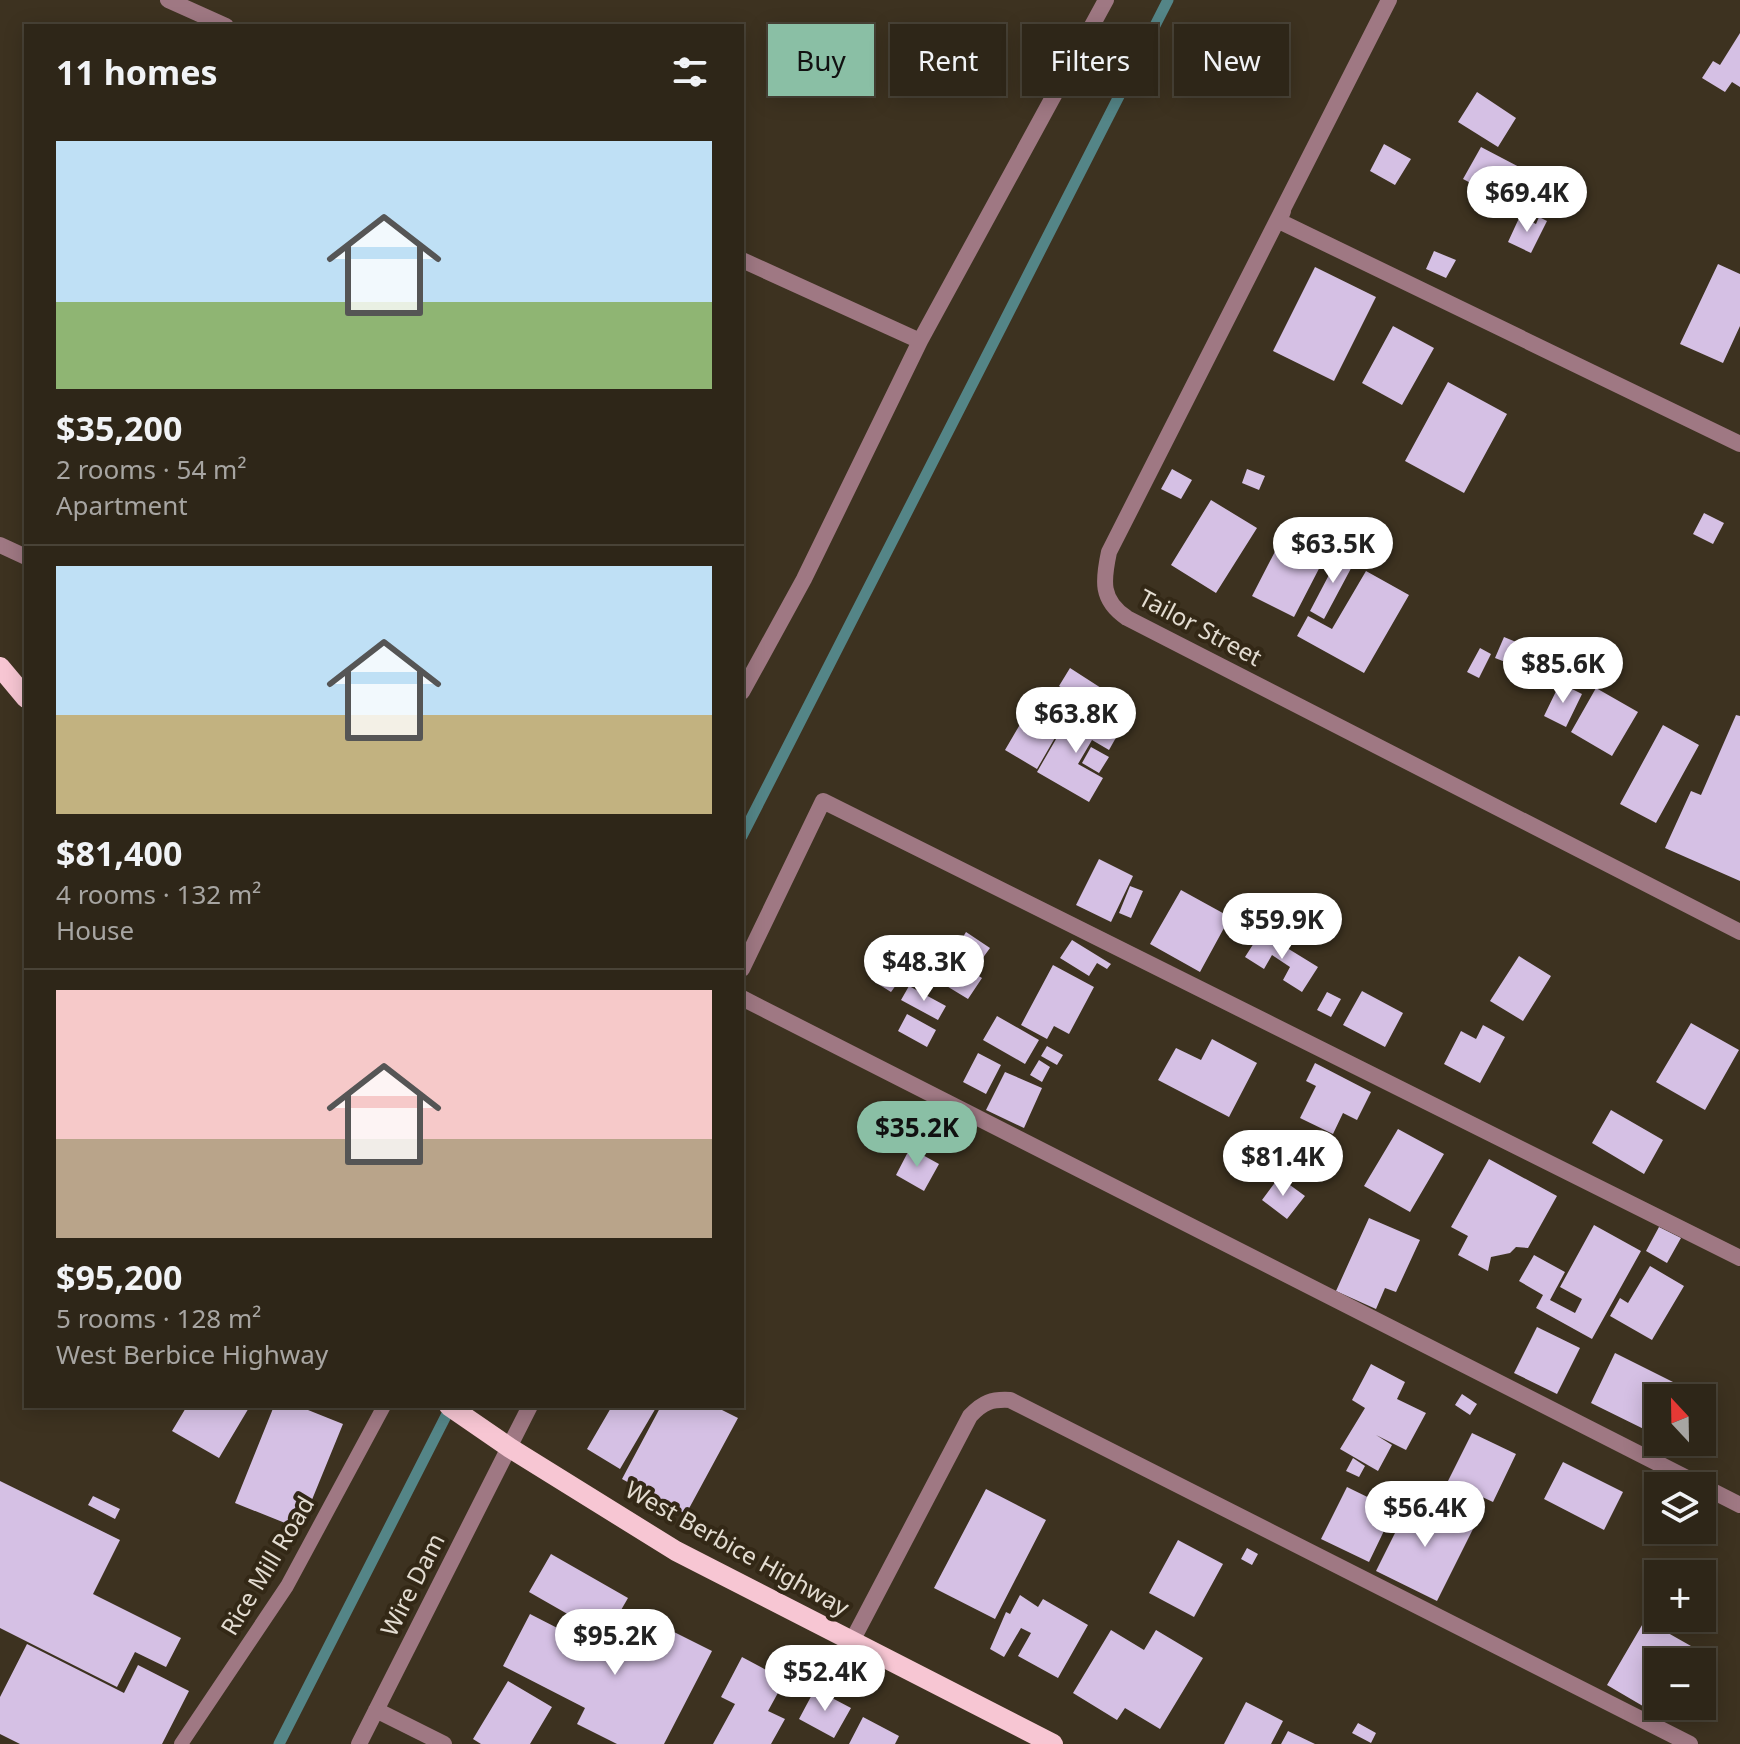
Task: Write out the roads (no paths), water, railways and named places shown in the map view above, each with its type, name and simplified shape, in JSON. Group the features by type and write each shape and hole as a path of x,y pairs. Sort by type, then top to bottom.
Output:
{"main road":[{"path":"0,667 24,696"},
{"name":"West Berbice Highway","path":"452,1408 510,1448 676,1551 1053,1744"}],"street":[{"path":"168,0 222,24"},
{"path":"744,688 804,579 920,341 1106,0"},
{"name":"Tailor Street","path":"1389,0 1109,552 1105,573 1106,591 1112,608 1740,932"},
{"path":"1290,194 1279,221 1740,444"},
{"path":"744,261 920,341"},
{"path":"0,545 24,556"},
{"path":"744,965 823,801 1740,1258"},
{"path":"744,999 1740,1505"},
{"path":"852,1641 970,1416 979,1406 993,1399 1010,1400 1690,1744"},
{"name":"Wire Dam","path":"359,1744 529,1408"},
{"path":"376,1710 444,1744"}],"lane":[{"name":"Rice Mill Road","path":"181,1744 287,1586 383,1408"}],"waterway":[{"path":"744,832 1168,0"},
{"path":"279,1744 450,1408"}]}
